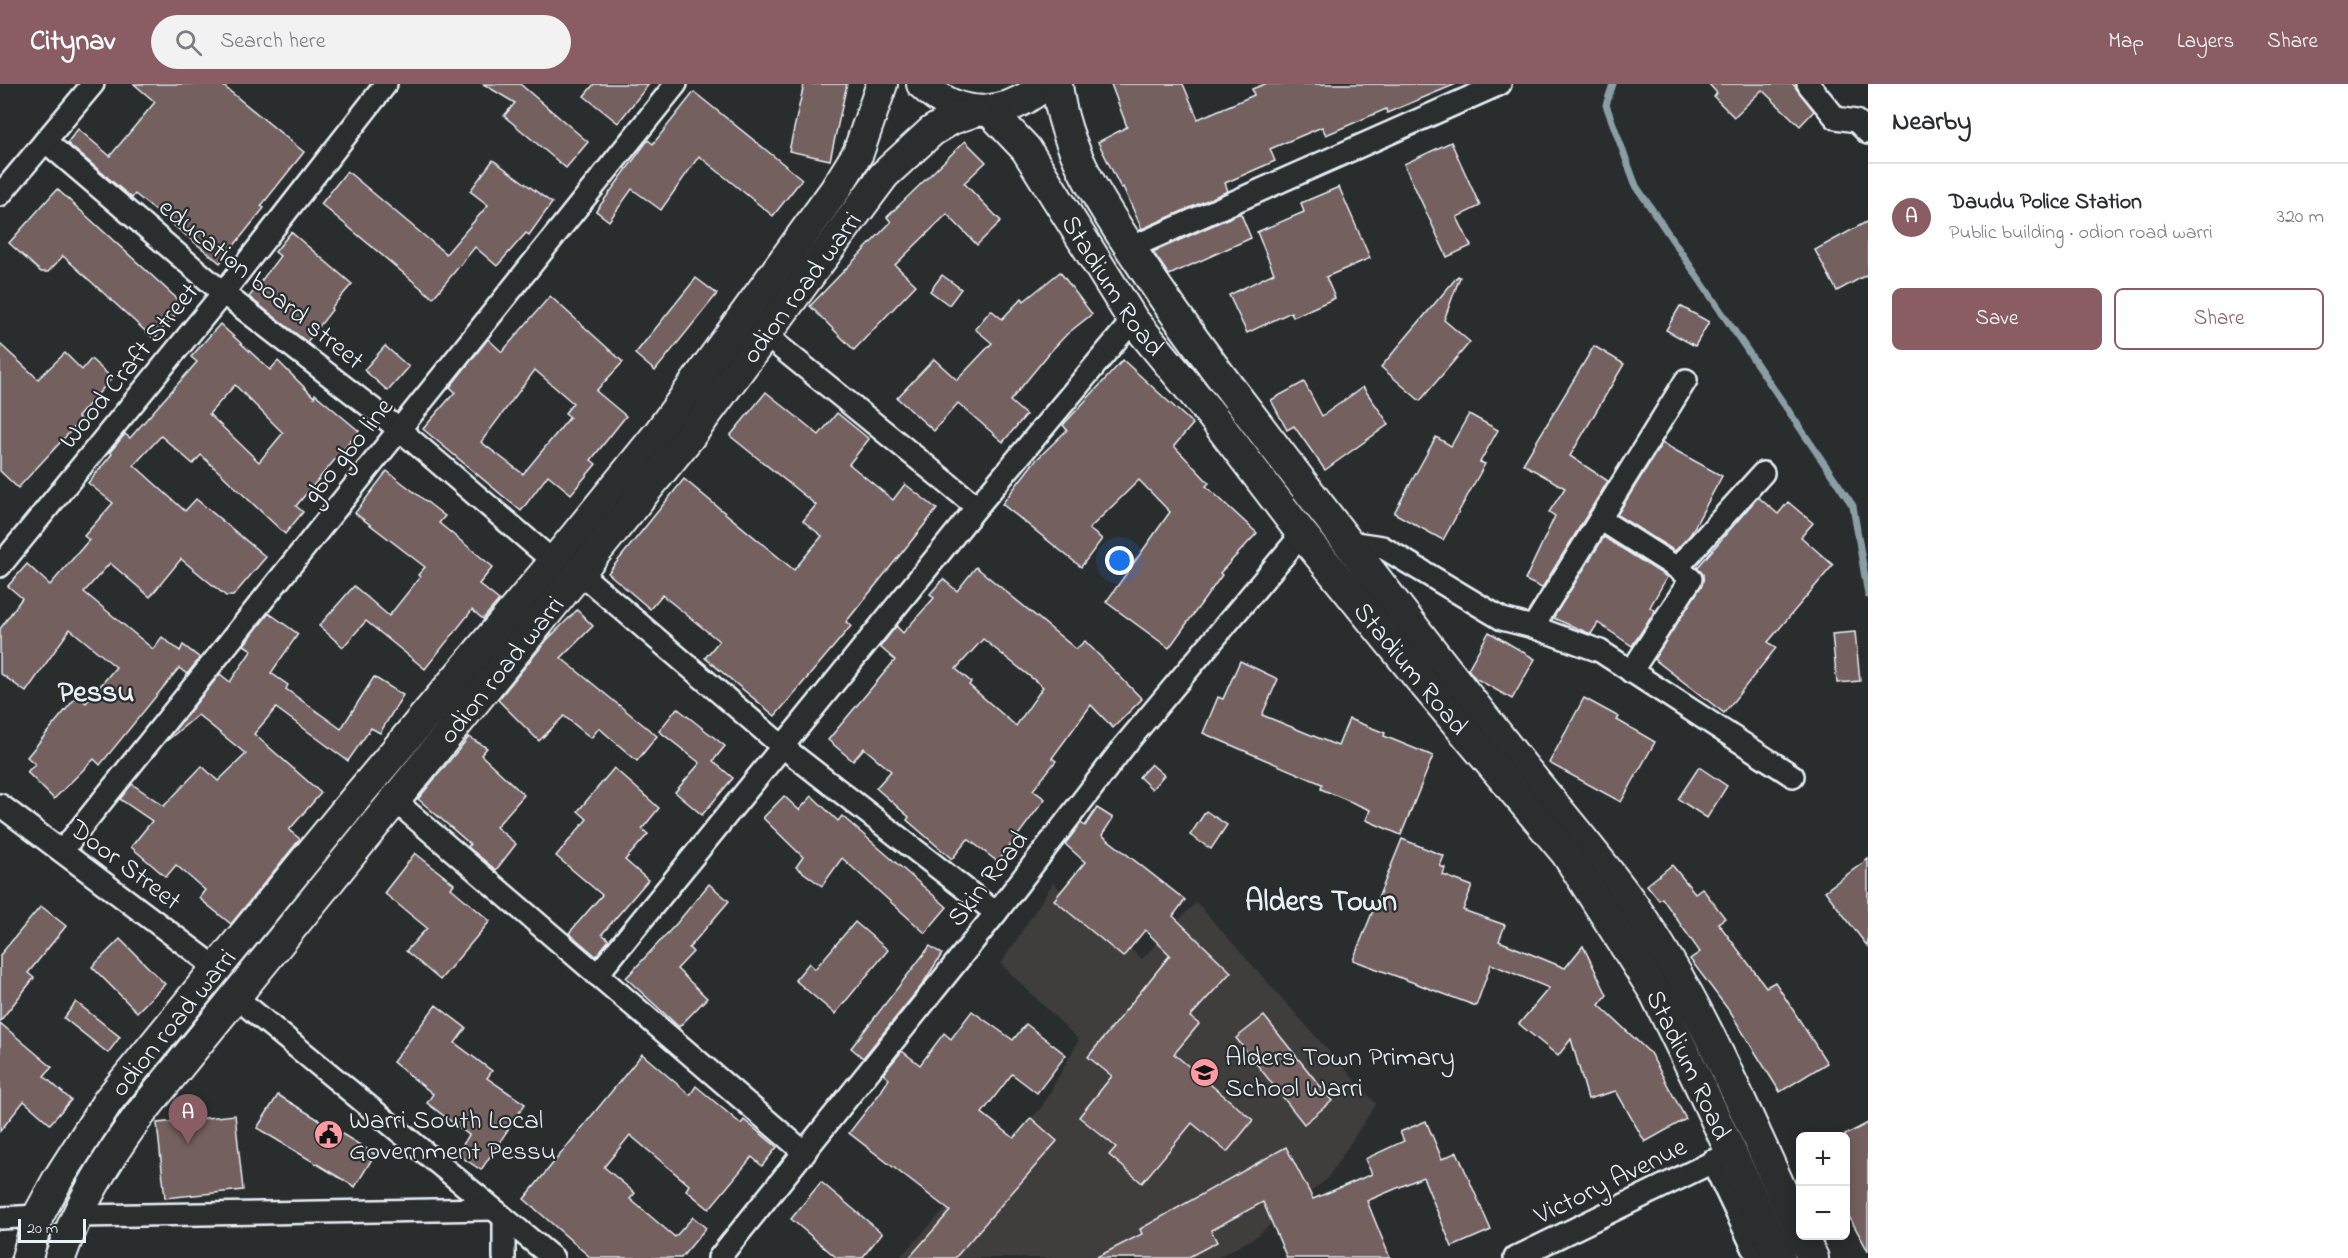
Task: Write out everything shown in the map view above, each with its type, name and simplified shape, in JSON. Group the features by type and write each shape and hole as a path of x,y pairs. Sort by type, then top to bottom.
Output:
{"main road":[{"name":"odion road warri","path":"60,1258 78,1216 108,1158 137,1118 237,998 394,800 567,567 658,434 835,190 858,153 882,84"},
{"path":"922,84 944,101 982,111"},
{"name":"odion road warri","path":"27,1258 38,1216 58,1179 108,1101 360,794 690,436 764,334 853,220 884,175 932,131 951,119 1010,107 1029,98 1045,84"},
{"name":"Stadium Road","path":"1056,84 1068,138 1103,208 1176,317 1348,542 1515,757 1587,843 1635,908 1676,974 1708,1035 1796,1222"},
{"name":"Stadium Road","path":"982,111 1026,149 1133,320 1213,417 1302,534 1566,853 1655,993 1698,1078 1721,1157 1780,1258"},
{"path":"1804,1240 1813,1258"}],"street":[{"path":"0,195 93,84"},
{"name":"Wood Craft Street","path":"0,566 223,293 386,84"},
{"name":"gbo gbo line","path":"62,851 676,84"},
{"path":"1130,248 1500,84"},
{"path":"1808,84 1836,118 1856,121 1868,133"},
{"name":"education board street","path":"45,141 223,293 400,430 783,747 996,913"},
{"path":"597,975 1133,320"},
{"path":"764,334 978,507"},
{"path":"1533,627 1686,380"},
{"path":"1677,568 1763,473"},
{"path":"1600,519 1691,579 1631,672"},
{"name":"Skin Road","path":"719,1258 996,913 1125,746 1302,534"},
{"path":"1348,542 1382,547 1502,619 1533,627 1600,651 1794,776"},
{"path":"394,800 805,1153"},
{"name":"Door Street","path":"0,805 218,969"},
{"path":"237,998 553,1258"},
{"path":"1721,1157 1758,1258"},
{"name":"Victory Avenue","path":"1515,1258 1721,1157"},
{"path":"78,1216 498,1213"},
{"path":"498,1213 504,1258"},
{"path":"0,1218 38,1216"}],"shaded area":[{"name":"Alders Town Primary School Warri","path":"1053,883 1142,959 1196,902 1376,1104 1327,1179 1254,1238 1217,1258 899,1258 1041,1108 1079,1040 1001,964"}],"building":[{"path":"134,84 221,84 304,152 261,206 264,208 220,263 135,194 132,198 67,143 78,129 110,156 155,102"},
{"path":"483,84 520,84 588,142 566,168 504,116 515,103"},
{"path":"594,84 649,84 618,123 584,96"},
{"path":"804,84 847,84 830,160 789,151"},
{"path":"1111,84 1183,84 1198,119 1254,95 1252,89 1265,84 1456,84 1387,113 1386,109 1326,135 1322,127 1270,149 1275,161 1225,183 1228,191 1142,229 1123,187 1121,188 1098,142 1127,127"},
{"path":"1709,84 1793,84 1814,111 1800,126 1762,90 1734,117 1714,97 1717,93"},
{"path":"694,92 802,179 773,216 699,156 661,210 632,189 609,221 596,211 648,140 653,144"},
{"path":"965,141 986,162 964,183 1001,221 977,245 947,214 895,265 916,285 854,350 810,306 891,222 887,217"},
{"path":"1451,142 1480,206 1457,217 1471,246 1447,257 1404,164"},
{"path":"493,160 552,203 529,235 526,233 497,266 475,247 433,298 321,204 347,171 446,254 488,205 470,191"},
{"path":"1339,187 1370,258 1326,277 1335,298 1293,317 1291,312 1247,333 1229,295 1274,273 1257,232 1304,212 1301,203"},
{"path":"57,189 184,305 154,339 63,256 48,272 41,272 9,243"},
{"path":"1241,214 1251,238 1169,275 1153,252"},
{"path":"1868,221 1868,274 1837,291 1815,250"},
{"path":"291,232 352,284 331,308 332,310 307,342 249,297 280,256 275,252"},
{"path":"1060,272 1092,314 1067,334 1010,401 1026,415 1003,442 958,403 934,431 897,398 934,359 957,380 992,343 975,329 991,310 1002,319 1022,298 1024,301"},
{"path":"942,275 961,289 949,305 930,291"},
{"path":"1458,276 1460,277 1444,320 1470,342 1420,401 1381,367"},
{"path":"696,278 717,294 655,371 635,354"},
{"path":"550,296 623,362 596,391 626,416 591,460 596,464 571,494 548,475 521,511 423,429 455,392 450,387 488,339 502,352","holes":["535,370 573,403 565,413 570,417 523,474 481,442"]},
{"path":"1680,306 1709,322 1695,346 1666,330"},
{"path":"220,324 270,370 278,361 314,397 315,394 359,431 296,506 303,512 285,534 201,455 193,464 161,436 134,465 185,511 196,499 266,557 233,596 226,596 181,559 150,597 110,563 84,592 153,649 162,637 180,651 183,645 200,658 187,674 179,668 100,765 94,759 54,799 27,772 35,764 27,757 77,696 86,703 116,667 70,629 26,692 0,673 0,629 22,598 8,586 27,564 50,585 89,540 84,536 113,503 88,483 125,434 130,438 197,362 191,357","holes":["235,385 283,433 259,462 209,414"]},
{"path":"0,344 38,379 65,353 82,370 91,359 112,378 78,417 81,420 18,488 0,471"},
{"path":"385,346 409,367 388,391 364,370"},
{"path":"1594,346 1624,364 1570,456 1608,481 1542,588 1525,580 1555,516 1549,512 1565,488 1523,464"},
{"path":"1123,360 1193,424 1174,446 1209,483 1206,486 1257,533 1220,573 1222,575 1169,648 1106,602 1170,512 1139,480 1089,529 1102,539 1081,567 1002,504 1034,462 1067,430 1063,425"},
{"path":"1304,382 1322,416 1363,387 1389,424 1325,470 1294,426 1287,430 1271,400"},
{"path":"766,392 819,435 837,413 869,439 849,464 893,500 905,484 937,509 846,622 851,626 775,716 705,658 719,641 662,595 650,609 608,573 684,479 794,570 822,536 803,521 816,505 730,436"},
{"path":"1469,414 1498,430 1480,462 1485,464 1443,540 1394,513 1436,437 1451,446"},
{"path":"1662,443 1722,476 1690,535 1675,551 1617,515"},
{"path":"387,471 445,516 439,523 493,567 479,584 499,600 483,619 472,610 425,669 366,621 343,647 319,626 354,586 389,616 420,577 418,575 425,567 355,513"},
{"path":"1758,497 1778,514 1788,502 1813,523 1801,537 1833,565 1768,642 1776,648 1724,713 1654,659 1702,585 1703,574 1697,568"},
{"path":"1604,537 1667,577 1650,607 1655,611 1632,646 1598,623 1591,634 1553,618"},
{"path":"976,567 1076,649 1085,641 1142,699 1113,728 1091,705 1052,758 1056,761 1033,790 1045,799 998,862 968,839 952,859 907,820 909,817 876,788 891,771 864,748 853,761 828,740 895,660 880,647 896,626 903,633 934,598 930,594 943,579 957,591","holes":["983,639 1043,687 1016,726 969,685 971,682 956,669"]},
{"path":"577,610 593,626 561,658 657,736 637,761 599,728 591,738 564,716 539,741 498,700 547,640"},
{"path":"269,613 298,634 271,673 288,685 286,689 341,729 374,677 403,695 380,733 371,728 348,761 276,708 254,734 321,793 289,830 300,839 231,924 199,898 205,890 176,865 166,877 131,847 152,821 120,799 132,784 164,806 202,766 218,781 246,754 198,715 164,743 220,674 230,682 252,650 244,645"},
{"path":"1489,632 1535,659 1512,699 1475,678 1468,669"},
{"path":"1855,632 1860,681 1837,683 1832,634"},
{"path":"1240,661 1278,679 1262,715 1338,746 1349,719 1433,756 1401,835 1366,820 1370,810 1321,789 1322,784 1203,733 1218,697 1223,699"},
{"path":"1584,698 1619,717 1617,720 1655,742 1621,802 1549,763"},
{"path":"677,708 725,746 713,761 733,778 702,815 675,792 700,763 659,731"},
{"path":"469,737 487,748 481,755 524,795 496,827 516,844 496,870 468,847 470,844 418,799"},
{"path":"1151,764 1164,775 1152,789 1139,777"},
{"path":"1699,767 1727,786 1707,818 1678,799"},
{"path":"614,768 659,808 642,829 648,834 625,860 648,880 602,934 609,940 596,956 569,933 602,895 556,856 587,819 578,811"},
{"path":"784,796 799,810 812,796 838,821 842,816 947,907 925,933 842,858 822,886 796,867 803,857 763,818"},
{"path":"1097,808 1113,818 1102,835 1185,900 1173,916 1231,972 1190,1017 1199,1024 1174,1054 1253,1120 1227,1152 1192,1123 1142,1183 1109,1155 1116,1147 1079,1117 1112,1076 1088,1057 1170,955 1145,930 1123,957 1054,900 1085,862 1065,844 1081,823 1085,826"},
{"path":"1206,811 1227,825 1211,849 1190,835"},
{"path":"1402,839 1444,856 1440,866 1445,868 1443,875 1472,886 1463,910 1505,925 1499,941 1565,968 1583,946 1607,995 1599,1005 1650,1053 1686,1119 1645,1142 1616,1091 1588,1099 1571,1039 1558,1056 1519,1024 1549,988 1491,964 1476,1006 1353,960"},
{"path":"415,853 454,884 451,888 490,921 440,980 406,951 427,928 384,893"},
{"path":"1868,859 1868,947 1825,891"},
{"path":"1672,865 1695,893 1702,888 1725,918 1718,923 1766,987 1775,982 1827,1063 1780,1092 1730,1012 1690,959 1700,952 1662,898 1659,900 1647,885"},
{"path":"709,884 729,901 689,948 693,952 677,969 707,998 679,1027 626,978 677,923"},
{"path":"41,906 66,926 28,973 34,978 0,1021 0,955"},
{"path":"855,922 888,950 835,1014 795,980 809,963 815,969"},
{"path":"120,939 165,984 137,1012 92,967"},
{"path":"930,946 942,954 922,985 863,1058 851,1048"},
{"path":"76,1002 120,1037 108,1053 64,1018"},
{"path":"436,1005 466,1028 455,1043 492,1071 487,1078 525,1104 481,1170 457,1154 469,1135 427,1103 433,1094 393,1062"},
{"path":"972,1011 1013,1040 1026,1024 1066,1055 1037,1093 1012,1074 982,1113 1014,1138 1031,1118 1057,1141 955,1258 909,1258 950,1211 849,1133 880,1093 889,1079 883,1074 902,1051 920,1065 944,1033 951,1039"},
{"path":"1264,1016 1332,1101 1304,1124 1236,1038"},
{"path":"0,1023 52,1067 44,1076 71,1100 50,1124 24,1101 0,1131"},
{"path":"642,1054 690,1095 696,1086 741,1124 744,1120 777,1147 762,1166 752,1157 709,1209 686,1190 689,1185 630,1135 604,1167 635,1193 630,1199 675,1237 693,1217 706,1228 681,1258 591,1258 524,1199"},
{"path":"278,1095 375,1154 355,1187 257,1128"},
{"path":"235,1115 243,1190 165,1198 157,1123"},
{"path":"1426,1121 1442,1159 1457,1152 1491,1230 1452,1247 1423,1177 1367,1201 1390,1258 1287,1258 1263,1202 1211,1230 1217,1242 1187,1258 1095,1258 1142,1234 1140,1229 1286,1147 1313,1199 1372,1174 1365,1159 1404,1141 1400,1132"},
{"path":"1868,1123 1868,1251 1850,1218 1850,1132"},
{"path":"821,1182 882,1233 862,1258 837,1258 791,1219"}],"waterway":[{"path":"1613,84 1606,105 1636,186 1853,506 1868,595"}],"place":[{"name":"Alders Town Primary School Warri","path":"1204,1072"},
{"name":"Warri South Local Government Pessu","path":"328,1135"},
{"name":"Daudu Police Station","path":"188,1144"}],"district":[{"name":"Pessu","path":"96,691"},
{"name":"Alders Town","path":"1321,900"}]}
